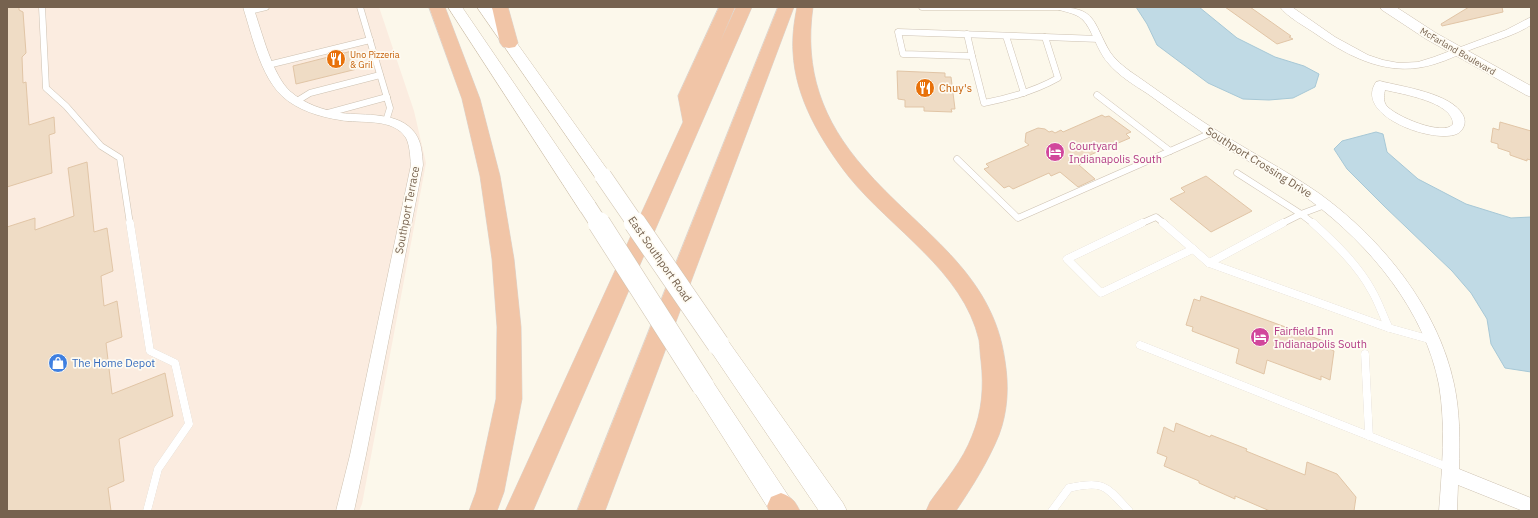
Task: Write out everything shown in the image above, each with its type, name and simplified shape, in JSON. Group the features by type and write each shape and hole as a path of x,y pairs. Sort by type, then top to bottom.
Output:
{"highway":[{"path":"437,7 471,99 490,176 503,267 509,327 509,399 490,492 483,511"},
{"path":"500,7 509,43"},
{"path":"693,123 688,96 727,7"},
{"path":"519,511 744,7"},
{"path":"590,511 786,7"},
{"path":"805,7 800,48 803,72 812,101 826,128 858,173 955,273 978,306 990,338 996,376 995,394 990,422 979,452 940,511"}],"main road":[{"path":"455,7 588,207 784,509"},
{"name":"East Southport Road","path":"484,7 603,176 834,511"}],"street":[{"path":"1286,7 1350,52 1369,60 1386,64 1406,66 1420,65 1514,30 1531,20"},
{"name":"McFarland Boulevard","path":"1387,7 1406,21 1531,92"},
{"name":"Southport Crossing Drive","path":"1060,8 1081,13 1090,19 1106,54 1119,69 1211,133 1292,181 1325,205 1370,246 1398,279 1414,303 1432,340 1443,368 1450,408 1450,471 1448,511"},
{"name":"Southport Terrace","path":"248,9 268,65 278,84 297,101 312,109 328,113 386,121 396,124 411,136 415,145 417,165 358,455 345,511"},
{"path":"1380,85 1424,97 1447,106 1458,118 1459,124 1457,128 1451,131 1435,132 1404,122 1389,114 1380,105 1378,98 1380,85 1386,64"},
{"path":"1450,471 1531,506"}],"lane":[{"path":"42,7 46,88 66,106 101,146 120,158 150,352 175,363 189,424 158,468 147,511"},
{"path":"248,9 266,7"},
{"path":"360,7 390,108 386,121"},
{"path":"922,7 1060,8"},
{"path":"972,56 903,54 898,32 1099,39"},
{"path":"967,34 984,103 1012,98 1049,84 1058,78 1045,37"},
{"path":"1006,36 1024,93"},
{"path":"268,65 370,40"},
{"path":"297,101 310,93 380,75"},
{"path":"1097,95 1170,151"},
{"path":"328,113 387,97"},
{"path":"958,158 1018,218 1211,133"},
{"path":"1237,173 1301,214 1328,236 1358,272 1372,292 1389,328"},
{"path":"1209,263 1301,214 1325,205"},
{"path":"1193,249 1101,293 1066,259 1156,216 1209,263 1389,328 1432,340"},
{"path":"1140,345 1369,436 1450,471"},
{"path":"1365,354 1369,436"},
{"path":"1052,511 1069,488 1097,483 1106,486 1130,511"}],"shaded area":[{"path":"7,7 379,7 414,111 426,163 362,504 359,511 7,511"}],"water":[{"path":"1136,7 1199,7 1237,38 1275,57 1304,66 1319,74 1315,87 1293,98 1269,100 1243,99 1208,83 1157,45 1147,24"},
{"path":"1376,132 1383,134 1387,152 1418,179 1466,204 1511,218 1531,217 1531,372 1505,368 1491,344 1487,319 1471,293 1452,271 1347,169 1334,149 1342,141"}],"building":[{"path":"7,7 19,7 19,10 23,12 26,53 22,57 23,83 26,82 29,125 54,117 55,133 49,135 52,173 7,187"},
{"path":"1225,7 1250,7 1291,36 1289,37 1293,39 1277,44"},
{"path":"1469,7 1502,7 1503,12 1442,26 1441,24"},
{"name":"Uno Pizzeria & Gril","path":"352,51 357,69 296,84 293,66"},
{"name":"Chuy's","path":"897,71 945,73 945,77 951,77 955,109 951,109 952,112 924,111 924,107 905,107 905,100 898,99"},
{"name":"Courtyard Indianapolis South","path":"1102,115 1105,117 1109,116 1131,132 1126,134 1130,138 1090,155 1092,157 1080,162 1082,163 1079,165 1095,179 1078,187 1060,172 1051,176 1049,173 1013,189 1009,186 1004,188 984,169 989,167 986,164 1029,145 1025,142 1026,133 1038,128 1055,133 1061,130 1063,132"},
{"path":"1500,122 1531,131 1531,160 1527,159 1527,161 1510,155 1510,152 1498,148 1498,144 1491,142 1493,128 1499,130"},
{"name":"The Home Depot","path":"87,162 94,232 107,228 113,271 101,276 104,306 117,301 122,337 106,343 112,394 165,373 173,416 119,439 124,481 108,488 111,511 7,511 7,227 35,218 35,230 74,216 68,168"},
{"path":"1206,176 1252,211 1211,232 1170,199 1185,192 1181,188"},
{"name":"Fairfield Inn Indianapolis South","path":"1201,296 1329,343 1328,348 1334,351 1330,380 1321,376 1321,380 1267,360 1264,374 1236,363 1239,349 1192,331 1193,327 1186,325 1194,299 1200,301"},
{"path":"1176,423 1210,437 1211,435 1247,449 1246,451 1305,475 1307,462 1337,474 1356,497 1354,511 1270,511 1235,496 1235,499 1164,466 1167,457 1157,453 1164,427 1174,432"}],"place":[{"name":"Uno Pizzeria & Gril","path":"336,59"},
{"name":"Chuy's","path":"925,88"},
{"name":"Courtyard Indianapolis South","path":"1055,152"},
{"name":"Fairfield Inn Indianapolis South","path":"1260,337"},
{"name":"The Home Depot","path":"58,363"}]}
